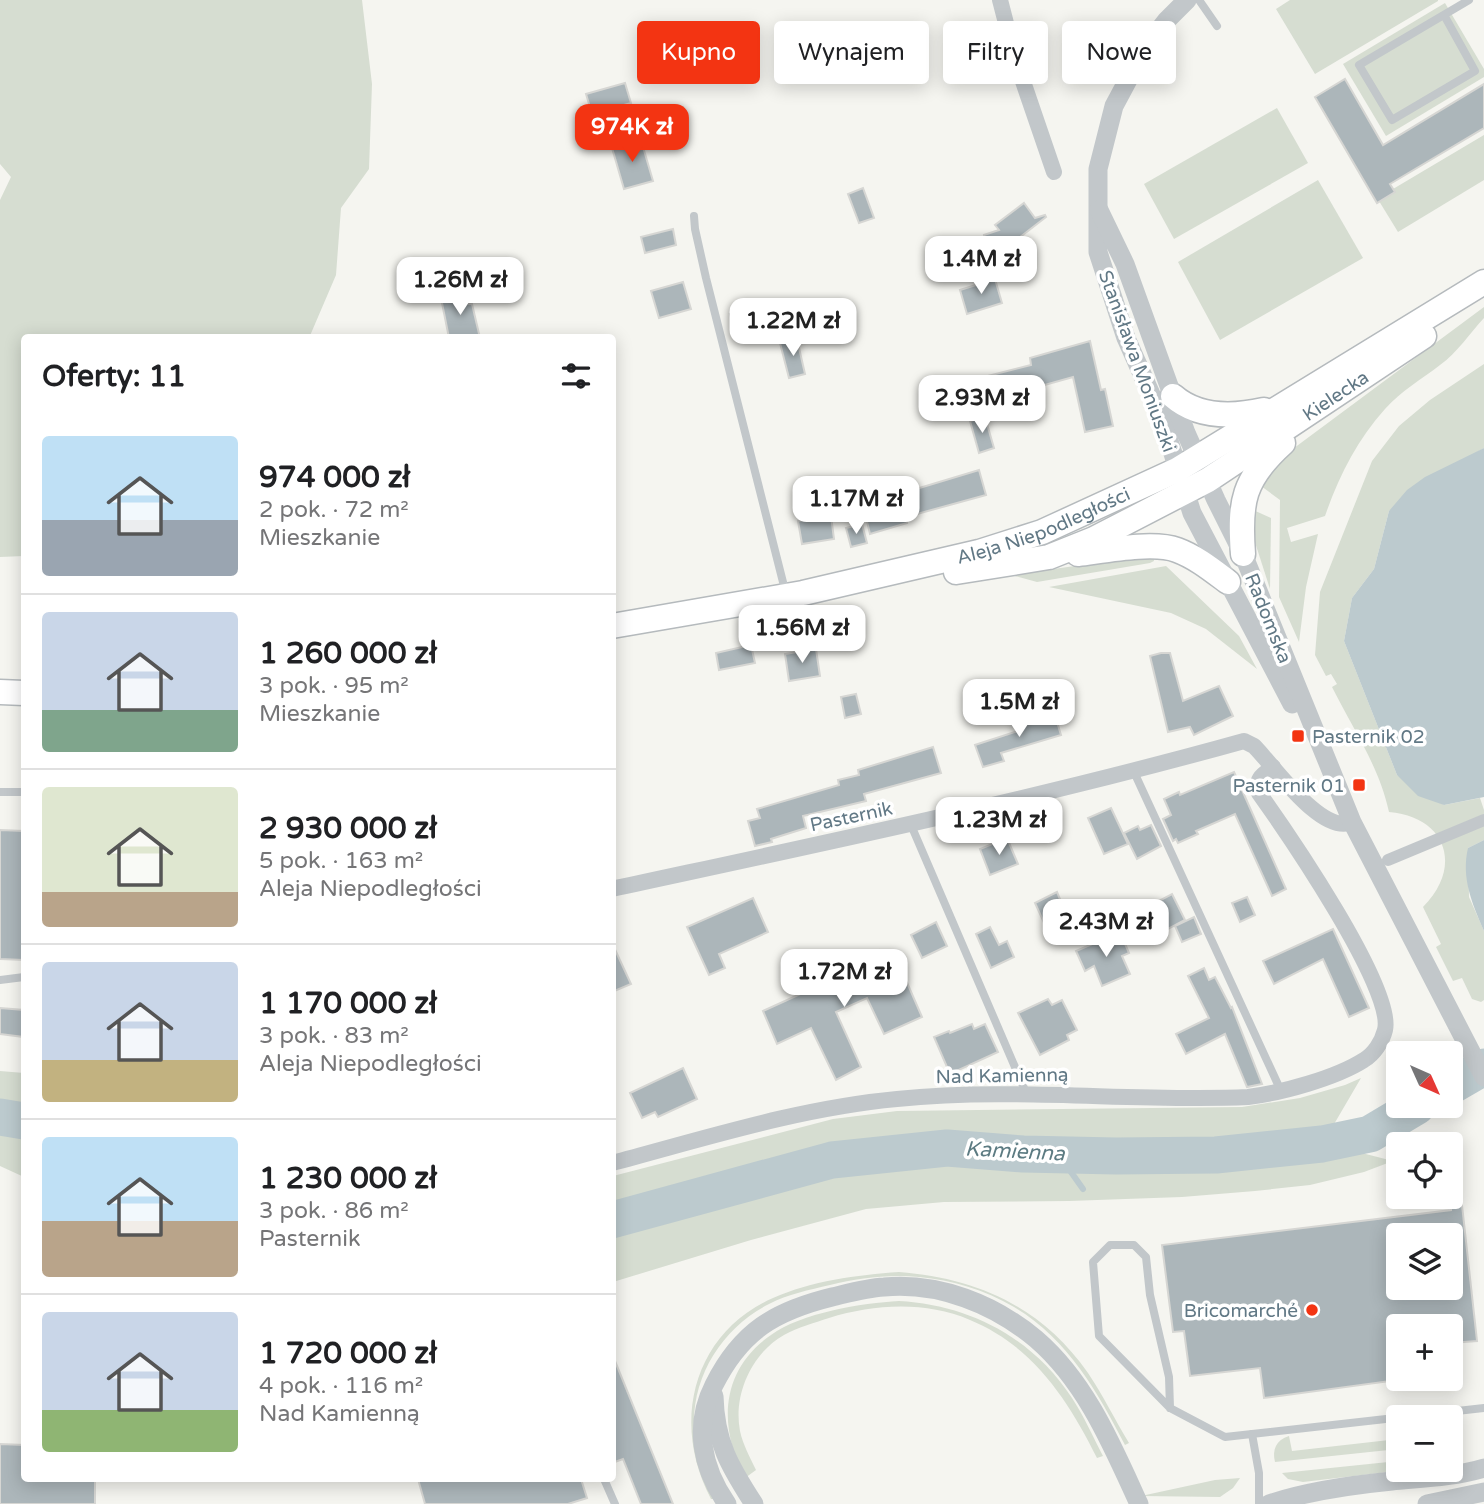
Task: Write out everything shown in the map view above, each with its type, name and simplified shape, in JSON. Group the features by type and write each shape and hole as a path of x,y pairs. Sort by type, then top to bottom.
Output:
{"main road":[{"name":"Kielecka","path":"1192,475 1278,407 1484,282"},
{"name":"Kielecka","path":"1192,475 1333,397 1484,296"},
{"path":"1173,396 1190,408 1217,414 1234,415 1278,407"},
{"path":"1243,554 1240,516 1252,476 1274,450 1333,397"},
{"name":"Aleja Niepodległości","path":"616,625 795,594 1049,557 1094,539 1192,475"},
{"name":"Aleja Niepodległości","path":"795,594 979,552 1042,532 1192,475"},
{"path":"1049,557 1163,547 1195,557 1228,582"},
{"path":"0,692 21,692"}],"street":[{"path":"1000,0 1015,58 1054,172"},
{"name":"Stanisława Moniuszki","path":"1188,0 1166,21 1145,48 1114,106 1098,169 1098,252 1126,338 1162,419 1192,475"},
{"name":"Stanisława Moniuszki","path":"1099,210 1125,264 1173,396 1192,475"},
{"name":"Radomska","path":"1192,475 1243,554 1352,822 1484,1077"},
{"name":"Radomska","path":"1192,475 1192,513 1334,781"},
{"name":"Pasternik","path":"616,888 911,825 1134,772 1244,741 1254,746 1321,816 1339,825 1352,822"},
{"name":"Nad Kamienną","path":"616,1162 850,1104 900,1098 1027,1095 1229,1098 1268,1095 1333,1074 1365,1060 1382,1037 1384,1014 1370,976 1305,858 1259,793 1257,786 1260,776 1273,767"},
{"path":"1388,860 1484,820"},
{"path":"727,1504 710,1476 702,1448 703,1413 717,1378 737,1347 764,1323 793,1308 864,1289 907,1286 947,1292 983,1304 1001,1314 1048,1350 1069,1374 1092,1408 1139,1504"},
{"path":"717,1378 714,1399 721,1445 732,1471 752,1502"},
{"path":"1269,1504 1315,1492 1452,1475 1484,1468"},
{"path":"1427,1504 1484,1492"}],"lane":[{"path":"1199,0 1217,26"},
{"path":"1444,15 1475,71 1392,120 1359,65 1469,0"},
{"path":"694,216 698,242 795,594"},
{"path":"1134,772 1281,1091"},
{"path":"0,792 21,792"},
{"path":"911,825 1027,1095"},
{"path":"0,980 21,977"},
{"path":"1170,1408 1169,1377 1150,1295 1146,1257 1134,1245 1110,1245 1093,1262 1099,1336 1170,1408 1224,1437 1484,1408"},
{"path":"1252,1434 1259,1473 1259,1504"},
{"path":"605,1482 615,1504"}],"shaded area":[{"path":"0,0 362,0 372,84 369,169 341,208 336,275 311,334 21,334 21,556 0,557 0,200 11,177 0,164"},
{"path":"1290,0 1438,1 1315,74 1276,9"},
{"path":"1445,3 1484,69 1484,77 1386,136 1343,64"},
{"path":"1277,108 1308,163 1174,239 1144,184"},
{"path":"1484,135 1484,180 1398,232 1379,201 1393,189"},
{"path":"1318,180 1363,258 1220,340 1178,262"},
{"path":"1484,307 1484,318 1452,355 1398,396 1375,421 1350,459 1325,516 1287,528 1291,542 1318,534 1306,587 1299,642 1279,597 1280,500 1261,486 1286,454"},
{"path":"1484,364 1484,448 1389,511 1374,569 1352,598 1344,641 1397,775 1444,805 1480,798 1484,810 1484,840 1468,848 1469,897 1484,931 1484,1000 1481,1002 1472,999 1462,978 1453,981 1436,947 1441,944 1423,907 1443,876 1443,846 1436,834 1424,823 1409,816 1389,812 1372,763 1332,687 1337,684 1331,674 1326,676 1315,655 1320,592 1372,461 1399,426 1430,400"},
{"path":"1484,448 1484,797 1444,805 1418,796 1397,775 1344,641 1352,598 1374,569 1389,511 1407,490 1425,477"},
{"path":"1251,509 1271,518 1270,589 1252,533"},
{"path":"1153,555 1154,561 1150,563 1037,582 1011,575"},
{"path":"1166,566 1239,636 1257,669 1206,629 1171,613 1049,587"},
{"path":"1484,840 1484,931 1467,880 1466,859 1468,848"},
{"path":"0,1071 21,1073 21,1176 0,1166"},
{"path":"1361,1078 1323,1143 1386,1159 1386,1164 1310,1185 1255,1191 1069,1201 944,1202 866,1209 616,1281 616,1175 833,1119 897,1111 1242,1107 1300,1098"},
{"path":"899,1272 928,1275 981,1289 1029,1314 1070,1350 1088,1373 1129,1443 1125,1445 1092,1386 1065,1350 1033,1320 1003,1301 968,1287 931,1278 885,1276 799,1293 769,1304 739,1325 715,1352 700,1386 695,1403 694,1422 699,1449 715,1499 711,1499 699,1470 692,1441 692,1412 697,1384 707,1358 724,1334 745,1314 788,1292 834,1280"},
{"path":"899,1301 950,1309 998,1328 1019,1342 1056,1377 1072,1398 1103,1456 1097,1458 1061,1396 1030,1360 1012,1344 992,1331 953,1314 918,1307 882,1307 846,1313 800,1327 784,1335 763,1352 747,1376 739,1403 740,1431 756,1470 745,1478 730,1439 729,1400 733,1382 754,1349 784,1327 815,1315 868,1304"},
{"path":"1289,1436 1292,1451 1386,1440 1386,1450 1275,1462 1274,1453 1281,1440"},
{"path":"1386,1462 1386,1472 1303,1482 1288,1479 1282,1473"},
{"path":"1240,1478 1233,1488 1220,1497 1141,1496 1215,1480"}],"building":[{"path":"1345,79 1383,145 1484,84 1484,128 1390,184 1395,192 1377,203 1315,97"},
{"path":"625,83 631,103 592,114 586,94"},
{"path":"641,140 653,181 624,189 612,148"},
{"path":"863,188 874,218 859,223 848,194"},
{"path":"1024,203 1035,218 1046,217 1010,245 1021,260 997,279 984,235 999,230 995,225"},
{"path":"673,229 676,245 645,253 641,237"},
{"path":"995,279 1002,303 967,314 960,290"},
{"path":"683,282 691,309 659,318 651,291"},
{"path":"465,292 469,304 472,304 479,334 448,334 441,298"},
{"path":"767,304 772,323 735,332 730,314"},
{"path":"797,339 805,374 789,378 780,343"},
{"path":"1090,341 1101,390 1105,389 1113,426 1085,432 1073,377 1016,393 1018,398 987,407 980,378 1031,365 1030,358"},
{"path":"985,417 994,448 979,453 970,421"},
{"path":"979,470 986,495 906,517 907,523 870,534 863,505"},
{"path":"831,516 834,539 802,544 798,521"},
{"path":"862,524 867,543 851,547 846,528"},
{"path":"751,645 755,663 719,670 716,653"},
{"path":"816,649 820,676 789,681 785,654"},
{"path":"1170,653 1183,701 1219,686 1233,716 1194,735 1190,727 1168,732 1150,656"},
{"path":"856,694 861,714 845,718 841,697"},
{"path":"1054,712 1061,735 1001,753 1004,761 983,767 975,745 1018,731 1016,724"},
{"path":"933,747 941,773 864,794 866,801 803,816 806,828 755,846 748,821 760,818 757,809 839,785 838,780 859,775 858,770"},
{"path":"1234,772 1286,889 1272,896 1235,814 1196,831 1198,834 1178,843 1176,839 1173,841 1163,819 1171,815 1164,799"},
{"path":"1111,808 1128,844 1104,854 1088,818"},
{"path":"1151,825 1161,846 1137,859 1124,833 1138,826 1140,830"},
{"path":"0,830 21,831 21,960 0,959"},
{"path":"1007,838 1018,864 990,875 980,849"},
{"path":"1057,892 1071,926 1050,936 1035,903"},
{"path":"1172,894 1185,920 1168,929 1155,903"},
{"path":"1247,897 1255,915 1240,922 1232,903"},
{"path":"753,898 768,932 719,954 725,968 709,975 687,927"},
{"path":"1194,917 1201,934 1182,942 1175,926"},
{"path":"936,922 947,946 922,958 911,935"},
{"path":"990,927 999,945 1007,941 1014,957 991,968 976,934"},
{"path":"1333,929 1369,1008 1349,1017 1323,959 1274,984 1263,961"},
{"path":"1120,932 1129,953 1122,956 1130,974 1102,986 1094,966 1085,971 1076,951"},
{"path":"879,950 894,986 906,980 922,1017 884,1034 867,998 836,1012 861,1067 836,1080 811,1028 777,1044 763,1011 818,986 815,979"},
{"path":"616,952 631,984 616,990"},
{"path":"1204,968 1209,980 1215,977 1232,1007 1262,1084 1247,1087 1225,1034 1186,1054 1176,1034 1209,1018 1188,976"},
{"path":"1048,999 1052,1005 1062,1000 1077,1030 1067,1035 1069,1040 1040,1055 1018,1013"},
{"path":"0,1008 21,1010 21,1037 0,1034"},
{"path":"972,1024 974,1029 985,1024 998,1052 950,1074 934,1037"},
{"path":"683,1068 697,1099 658,1117 655,1112 642,1118 630,1093"},
{"path":"1462,1209 1477,1341 1463,1342 1463,1314 1386,1314 1386,1382 1264,1398 1260,1368 1190,1376 1184,1331 1173,1332 1162,1245"},
{"path":"616,1363 673,1504 641,1504 623,1459 616,1462"},
{"path":"0,1444 21,1445 21,1482 95,1482 95,1504 0,1504"},
{"path":"419,1482 582,1482 587,1498 568,1504 425,1504"}],"waterway":[{"name":"Kamienna","path":"1463,1079 1484,1067"},
{"name":"Kamienna","path":"0,1117 21,1120"},
{"name":"Kamienna","path":"616,1219 832,1160 947,1148 1023,1154 1216,1155 1322,1144 1370,1134 1397,1118"},
{"path":"1059,1155 1083,1189"}],"place":[{"name":"Pasternik 02","path":"1298,736"},
{"name":"Pasternik 01","path":"1359,785"},
{"name":"Bricomarché","path":"1312,1310"}]}
